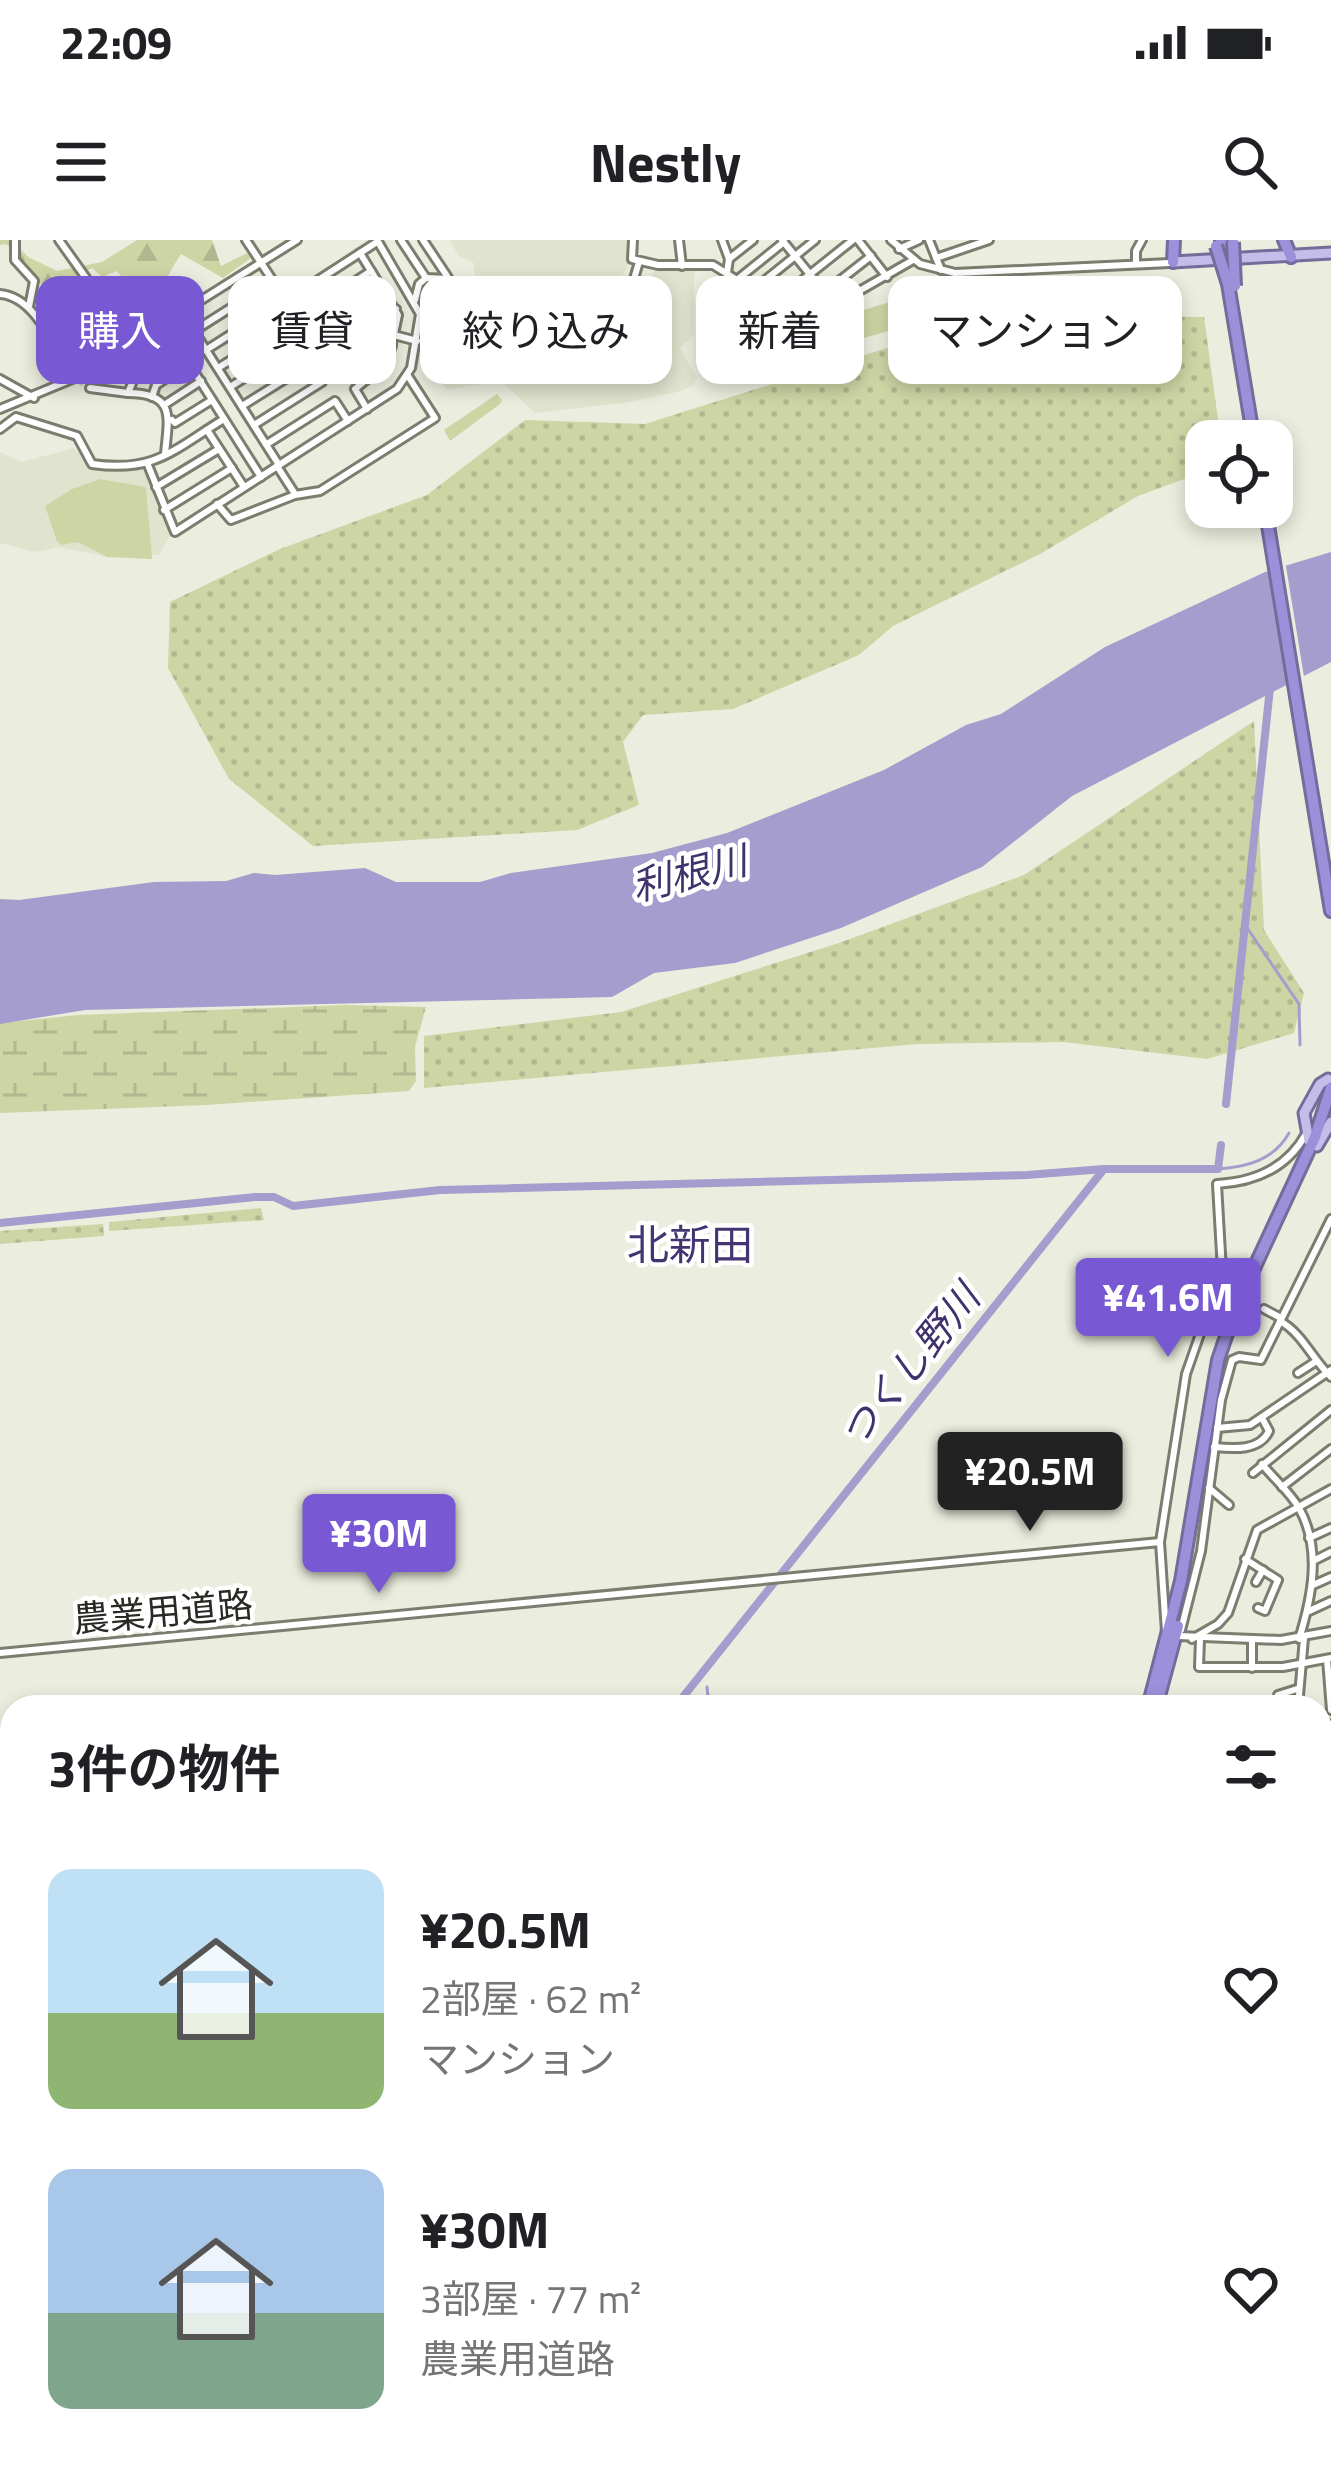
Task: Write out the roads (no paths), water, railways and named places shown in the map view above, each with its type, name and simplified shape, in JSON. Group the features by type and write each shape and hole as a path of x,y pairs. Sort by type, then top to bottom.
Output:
{"highway":[{"path":"1173,262 1174,240"},
{"path":"1284,240 1291,257"},
{"path":"1224,242 1254,420"},
{"path":"1271,528 1331,911"},
{"path":"1272,528 1331,874"},
{"path":"1173,1635 1218,1360 1305,1158 1330,1084"},
{"path":"1156,1695 1173,1635 1224,1362 1243,1307 1331,1109"}],"main road":[{"path":"1173,262 1331,254"},
{"path":"1305,1158 1308,1124 1304,1113 1320,1084 1330,1084"},
{"path":"1318,1146 1331,1122"}],"street":[{"path":"15,240 15,260 34,281 28,303 36,318"},
{"path":"59,240 85,276"},
{"path":"247,240 269,276"},
{"path":"204,299 297,240"},
{"path":"324,276 378,240 416,301"},
{"path":"401,240 425,276"},
{"path":"423,240 446,276"},
{"path":"633,240 632,260 713,265 727,275 729,260 722,240"},
{"path":"679,240 682,266"},
{"path":"729,260 753,240"},
{"path":"770,276 815,240"},
{"path":"807,276 855,240 887,277"},
{"path":"890,240 913,260 941,271 968,274 1173,262"},
{"path":"899,249 919,240"},
{"path":"929,240 941,271"},
{"path":"935,257 989,240"},
{"path":"1136,265 1142,240"},
{"path":"1302,240 1305,256"},
{"path":"742,276 784,241 810,274"},
{"path":"360,253 374,276"},
{"path":"845,276 871,256"},
{"path":"864,289 913,260"},
{"path":"635,276 640,262"},
{"path":"386,276 395,270"},
{"path":"365,276 371,272"},
{"path":"148,465 175,532 368,410 407,376 421,321 416,301 420,285"},
{"path":"0,294 9,294 31,310"},
{"path":"396,309 396,326"},
{"path":"218,368 287,325 299,343 230,387"},
{"path":"206,350 228,336"},
{"path":"396,336 417,341"},
{"path":"204,347 295,495"},
{"path":"242,406 311,363 321,378 319,385 254,424"},
{"path":"218,504 231,520 295,495 320,491 435,418 407,376"},
{"path":"0,379 34,398"},
{"path":"0,409 60,384"},
{"path":"128,394 132,384"},
{"path":"152,397 158,384"},
{"path":"164,405 196,384"},
{"path":"203,384 261,477"},
{"path":"362,384 355,389 368,410"},
{"path":"90,388 152,397 164,405 175,423 212,400"},
{"path":"218,409 236,397"},
{"path":"266,445 335,401 349,421"},
{"path":"0,429 22,417 76,436 92,464 122,468 148,465 224,419"},
{"path":"165,454 172,420"},
{"path":"207,429 244,488"},
{"path":"156,488 219,449"},
{"path":"164,511 232,468"},
{"path":"1308,1124 1288,1160 1243,1181 1216,1184 1222,1271 1186,1374 1160,1542 1162,1626 1173,1635 1196,1639 1301,1638 1331,1630"},
{"path":"1173,1635 1183,1627 1199,1559 1222,1389 1232,1360 1262,1360 1331,1219"},
{"path":"1217,1428 1244,1427 1330,1373 1316,1362 1295,1330 1264,1309"},
{"path":"1298,1373 1316,1362"},
{"path":"1253,1473 1331,1410"},
{"path":"1214,1447 1239,1448 1263,1441 1269,1431 1262,1418"},
{"path":"1282,1487 1331,1449"},
{"path":"1262,1464 1299,1508 1309,1538 1313,1585 1301,1638 1298,1695"},
{"path":"1208,1488 1229,1505"},
{"path":"1196,1639 1228,1613 1257,1530 1331,1489"},
{"path":"1309,1538 1331,1528"},
{"name":"農業用道路","path":"0,1654 1160,1542"},
{"path":"1312,1561 1331,1552"},
{"path":"1245,1559 1278,1580 1264,1611 1258,1608"},
{"path":"1256,1582 1263,1570"},
{"path":"1313,1585 1331,1576"},
{"path":"1307,1612 1331,1601"},
{"path":"1196,1639 1199,1667 1301,1665 1329,1658 1330,1695"},
{"path":"1252,1640 1252,1668"},
{"path":"1277,1695 1298,1689"}],"water":[{"name":"利根川","path":"1331,552 1331,662 1072,796 982,867 841,928 735,963 654,973 612,997 85,1010 0,1024 0,899 154,882 226,881 254,873 365,868 396,882 480,882 511,873 652,853 727,833 884,770 966,725 1001,714 1105,647 1265,572"}],"waterway":[{"name":"つくし野川","path":"1226,1104 1270,688"},
{"path":"1243,922 1299,1004 1300,1045"},
{"path":"1218,1169 1259,1160 1276,1150 1289,1133"},
{"name":"つくし野川","path":"685,1695 1104,1169 1218,1169 1221,1145"},
{"path":"0,1223 255,1197 274,1197 293,1206 440,1190 1104,1169"},
{"path":"707,1687 708,1695"}],"tunnel":[{"path":"84,384 90,388"}],"district":[{"name":"北新田","path":"690,1244"}]}
